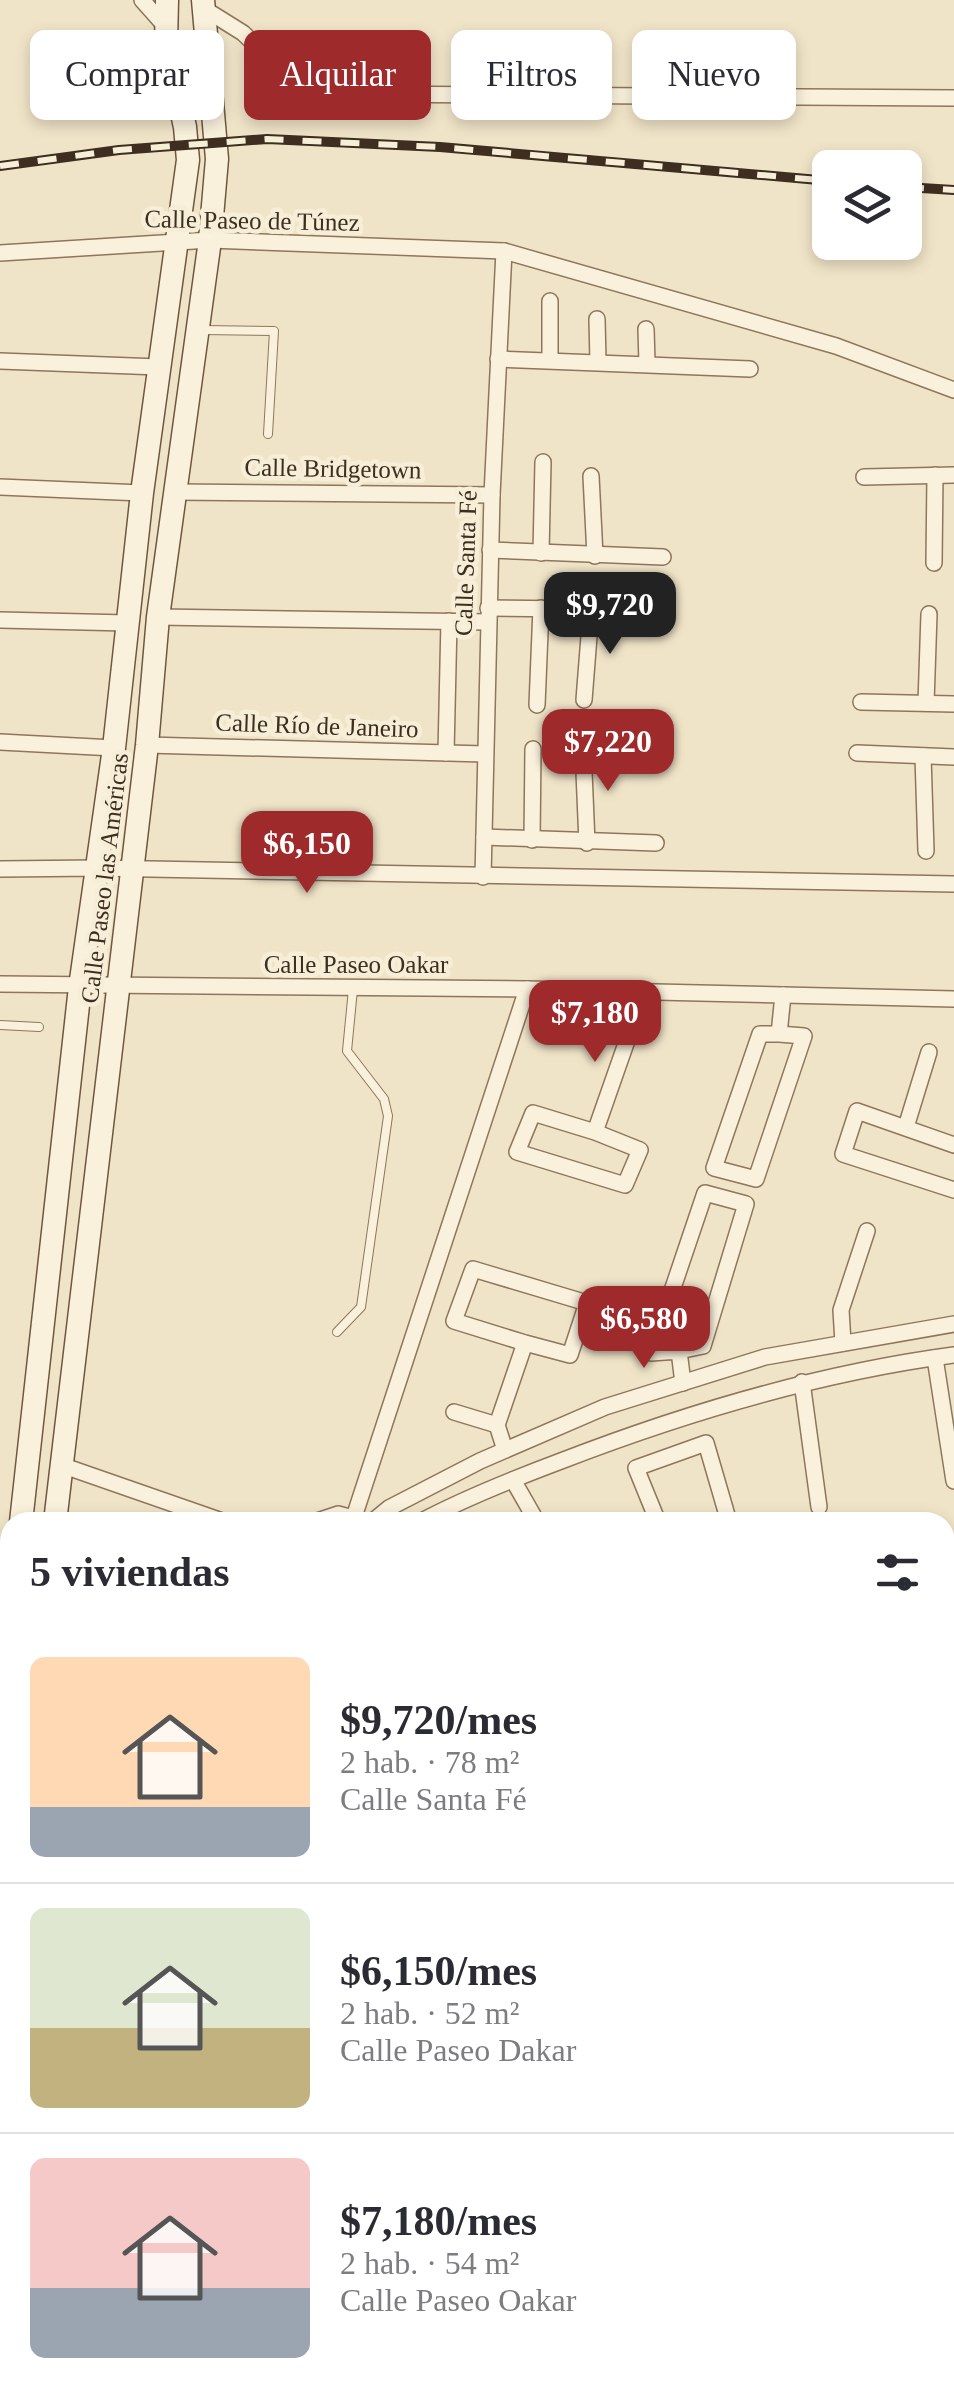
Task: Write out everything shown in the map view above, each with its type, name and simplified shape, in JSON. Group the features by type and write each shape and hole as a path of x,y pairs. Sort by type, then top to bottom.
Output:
{"street":[{"path":"142,0 166,27"},
{"name":"Calle Paseo las Américas","path":"21,1512 80,986 114,748 142,492 186,171 185,127 166,42 167,0"},
{"path":"203,4 243,33 282,70 314,88 350,94 954,98"},
{"name":"Calle Paseo las Américas","path":"57,1512 147,745 158,617 210,240 216,172 215,124 203,4"},
{"path":"185,127 215,124"},
{"path":"186,171 216,172"},
{"name":"Calle Paseo de Túnez","path":"0,252 179,240 504,251 836,346 954,390"},
{"name":"Calle Santa Fé","path":"483,877 490,550 504,251"},
{"path":"550,301 550,360"},
{"path":"598,319 598,362"},
{"path":"646,329 647,364"},
{"path":"498,358 750,370"},
{"path":"0,361 159,367"},
{"path":"540,553 543,462"},
{"path":"934,562 935,475"},
{"path":"864,477 954,475"},
{"path":"591,476 595,556"},
{"path":"0,488 142,492"},
{"name":"Calle Bridgetown","path":"174,492 492,494"},
{"path":"490,550 663,557"},
{"path":"158,617 449,621 541,608 658,610"},
{"path":"538,705 541,608"},
{"path":"584,700 590,611"},
{"path":"926,703 929,614"},
{"path":"0,620 128,623"},
{"path":"446,754 449,621"},
{"path":"862,702 954,704"},
{"path":"0,742 114,748"},
{"name":"Calle Río de Janeiro","path":"147,745 485,754"},
{"path":"583,748 587,842"},
{"path":"532,840 533,749"},
{"path":"858,754 954,757"},
{"path":"923,756 926,851"},
{"path":"484,838 656,843"},
{"path":"0,870 97,868 954,884"},
{"name":"Calle Paseo Oakar","path":"0,984 527,989 954,999"},
{"path":"367,1512 527,989"},
{"path":"595,1132 644,992"},
{"path":"779,1034 783,995"},
{"path":"760,1034 779,1034 804,1036 756,1179 714,1168 760,1034"},
{"path":"906,1127 928,1052"},
{"path":"954,1145 857,1110 843,1154 954,1190"},
{"path":"533,1113 595,1132 640,1150 626,1185 516,1152 533,1113"},
{"path":"704,1192 746,1204 702,1346 678,1350 652,1353 704,1192"},
{"path":"843,1343 840,1310 868,1231"},
{"path":"473,1269 588,1304 570,1355 525,1343 454,1321 473,1269"},
{"path":"381,1512 505,1450 605,1407 765,1357 954,1324"},
{"path":"505,1450 497,1425 525,1343"},
{"path":"678,1350 683,1383"},
{"path":"438,1512 658,1425 802,1382 954,1355"},
{"path":"935,1358 954,1481"},
{"path":"802,1382 819,1507"},
{"path":"454,1412 497,1425"},
{"path":"658,1425 667,1457"},
{"path":"654,1512 636,1468 706,1443 726,1512"},
{"path":"64,1466 196,1512"},
{"path":"513,1480 531,1512"}],"lane":[{"path":"197,330 274,332 268,434"},
{"path":"336,1332 362,1307 388,1116 384,1099 347,1051 353,988"},
{"path":"0,1025 38,1027"}],"railway":[{"path":"0,166 119,150 267,139 440,147 812,179"},
{"path":"922,188 954,190"}]}
